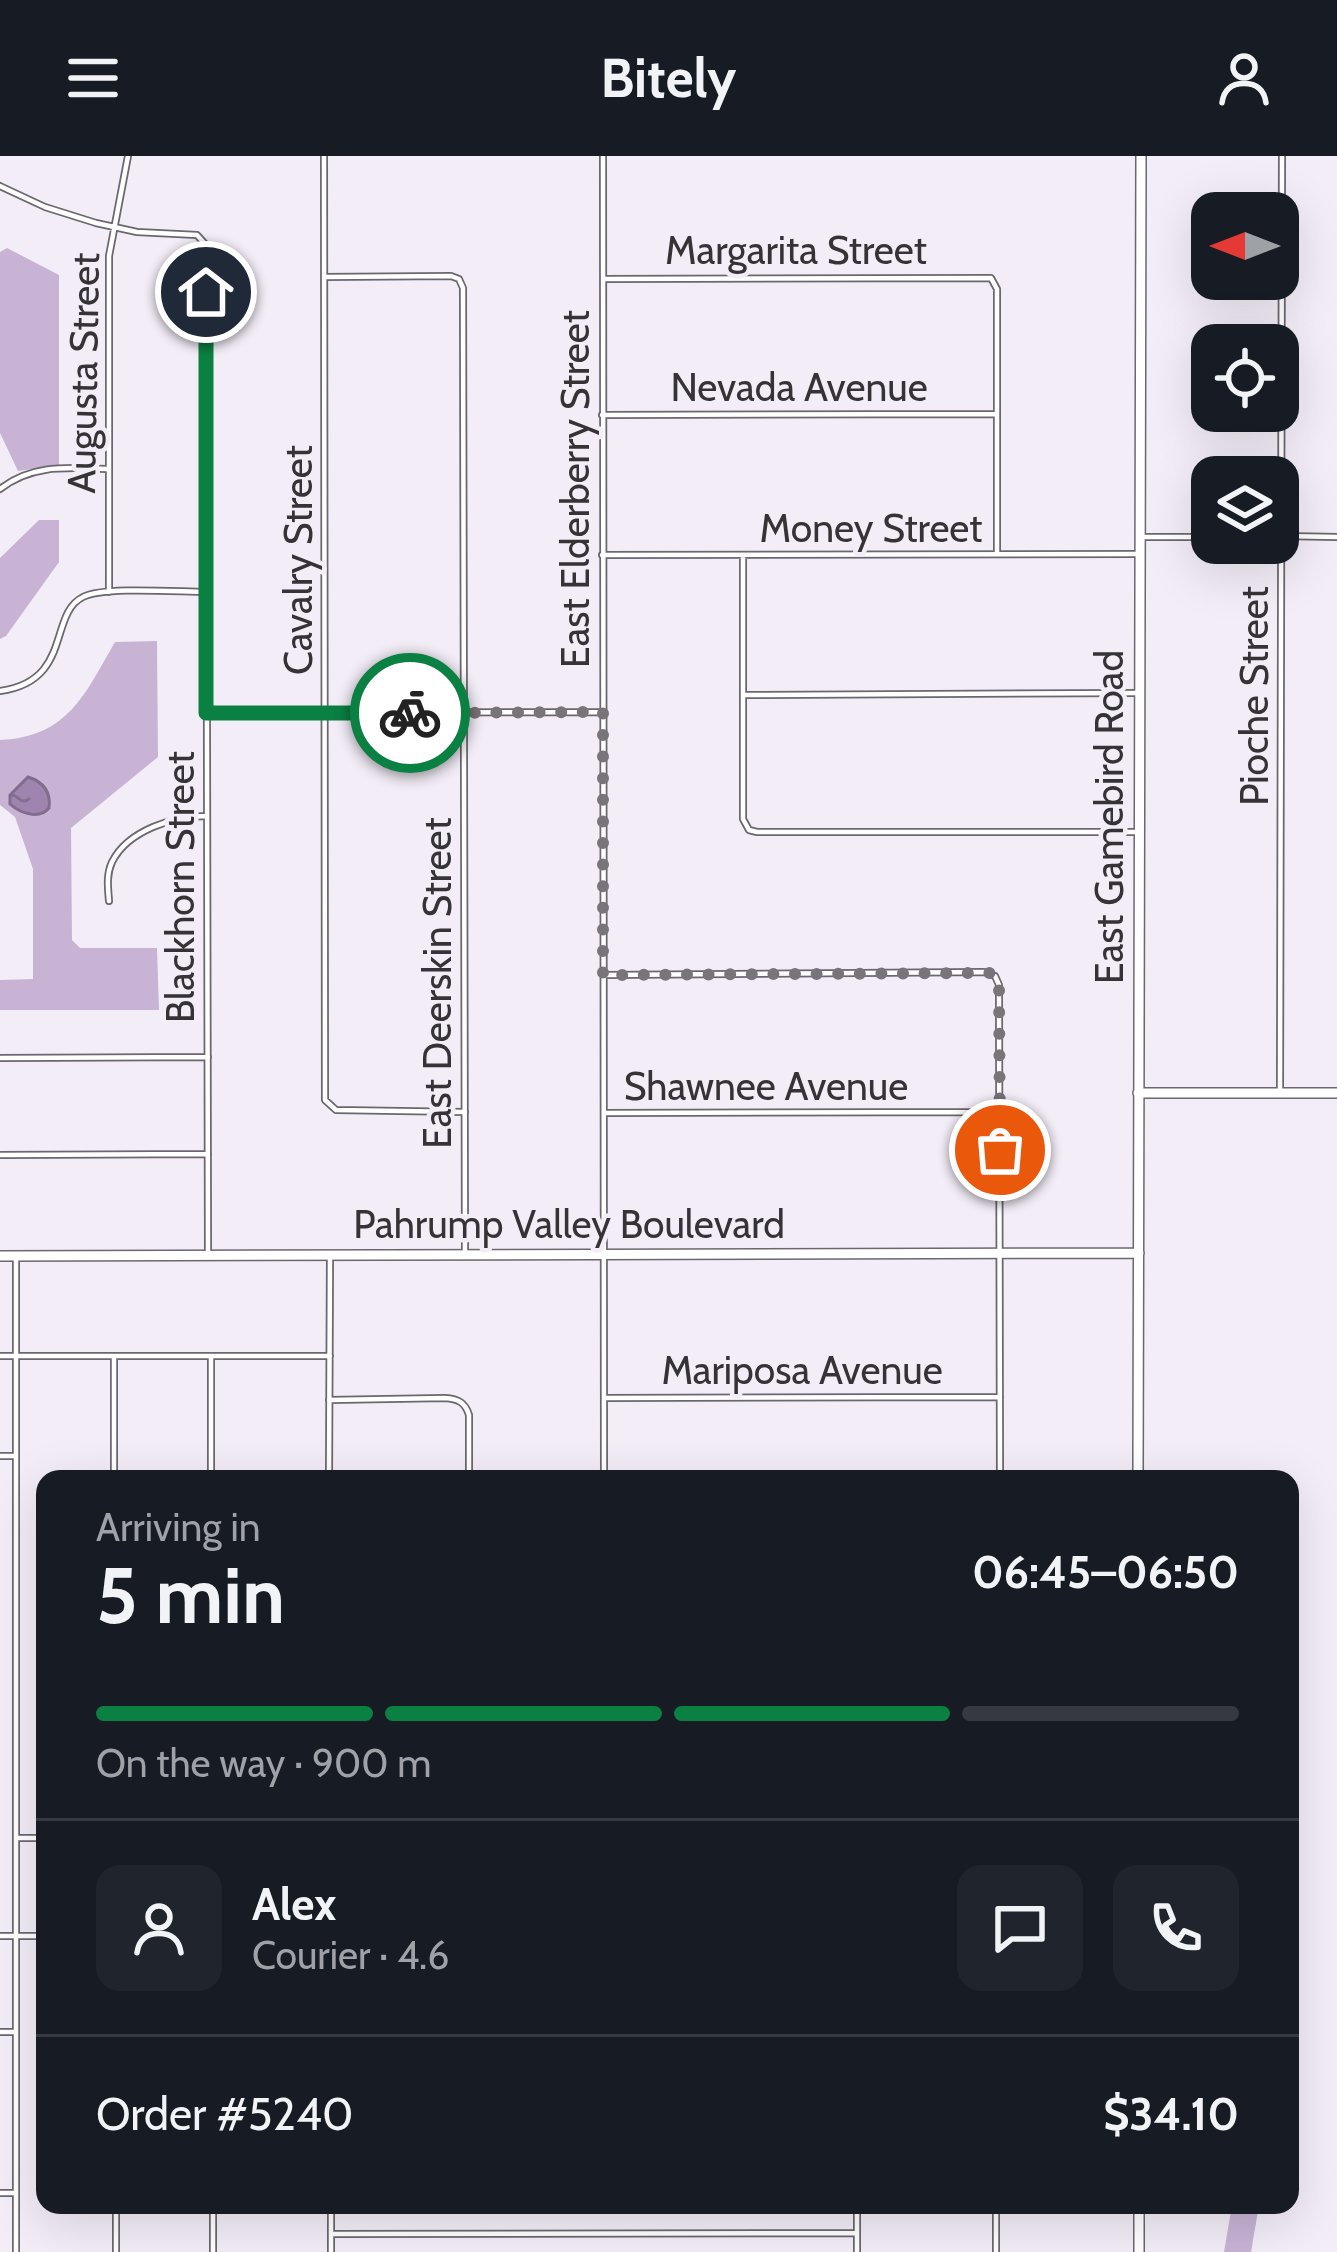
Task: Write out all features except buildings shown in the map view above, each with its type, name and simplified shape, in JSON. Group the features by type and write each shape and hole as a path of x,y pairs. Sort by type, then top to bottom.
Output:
{"main road":[{"name":"East Gamebird Road","path":"1138,1470 1141,156"},
{"path":"1138,1093 1337,1093"},
{"name":"Pahrump Valley Boulevard","path":"0,1256 1138,1253"},
{"path":"1139,2214 1139,2252"}],"street":[{"name":"Augusta Street","path":"109,592 108,286 113,227 128,156"},
{"name":"Cavalry Street","path":"324,156 325,1100 329,1107 353,1112 465,1112"},
{"name":"East Elderberry Street","path":"602,156 604,1470"},
{"name":"Pioche Street","path":"1280,456 1282,156"},
{"path":"0,186 67,216 113,227"},
{"name":"Blackhorn Street","path":"113,227 197,235 206,245 208,1256"},
{"name":"East Deerskin Street","path":"324,277 452,276 463,288 465,1255"},
{"name":"Margarita Street","path":"602,279 991,278 998,289 997,414"},
{"path":"997,414 998,554"},
{"name":"Nevada Avenue","path":"602,415 997,414"},
{"path":"0,488 37,470 109,469"},
{"path":"1299,536 1337,537"},
{"path":"1140,537 1191,537"},
{"name":"Money Street","path":"602,555 1140,554"},
{"path":"743,555 743,819 747,827 757,832 1139,832"},
{"name":"Pioche Street","path":"1279,564 1280,1093"},
{"path":"0,691 31,681 47,665 74,602 88,595 206,592"},
{"path":"743,695 1140,693"},
{"path":"206,713 603,712"},
{"path":"109,902 108,877 120,851 163,822 206,816"},
{"path":"603,975 984,972 995,976 999,985 1000,1470"},
{"path":"0,1058 208,1057"},
{"name":"Shawnee Avenue","path":"604,1113 1000,1112"},
{"path":"0,1155 208,1154"},
{"path":"329,1470 330,1255"},
{"path":"16,1256 16,2252"},
{"path":"0,1357 330,1356"},
{"path":"114,1357 114,1470"},
{"path":"211,1357 211,1470"},
{"name":"Mariposa Avenue","path":"604,1398 1000,1397"},
{"path":"329,1400 445,1398 464,1404 469,1415 469,1470"},
{"path":"0,1456 16,1456"},
{"path":"16,1838 36,1838"},
{"path":"0,1936 36,1936"},
{"path":"0,2032 16,2032"},
{"path":"0,2193 16,2193"},
{"path":"116,2214 116,2252"},
{"path":"213,2214 213,2252"},
{"path":"331,2214 332,2252"},
{"path":"856,2214 857,2252"},
{"path":"995,2214 996,2252"},
{"path":"331,2234 856,2233"}],"shaded area":[{"path":"7,248 59,275 59,465 18,471 0,433 0,252"},
{"path":"39,520 59,520 59,562 0,639 0,558"},
{"path":"157,641 158,757 71,828 72,940 80,948 157,948 159,1010 0,1010 0,980 33,979 33,869 15,817 0,805 0,740 42,731 58,721 83,695 115,642"},
{"path":"1230,2214 1257,2214 1251,2252 1224,2252"}],"water":[{"path":"28,777 47,792 49,808 40,814 10,804 10,795"}],"way so far":[{"path":"410,713 603,712 603,975 991,973 999,985 1000,1150"}],"route":[{"path":"206,292 206,713 410,713"}]}
